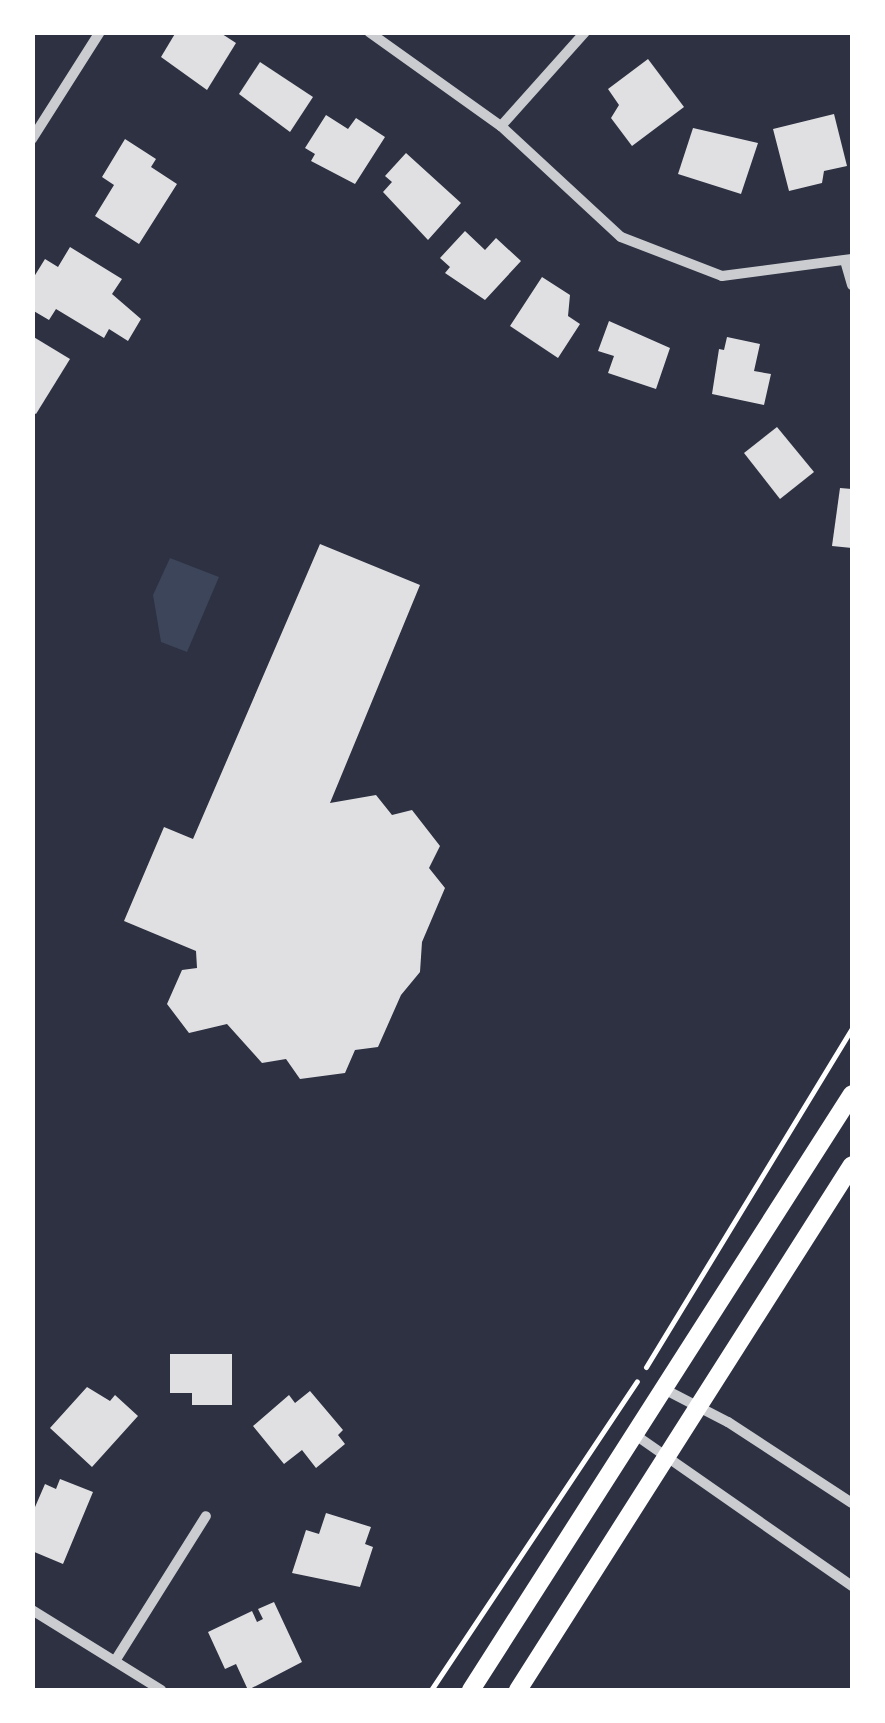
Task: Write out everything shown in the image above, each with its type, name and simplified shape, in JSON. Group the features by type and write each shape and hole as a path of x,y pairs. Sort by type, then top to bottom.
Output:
{"main road":[{"path":"471,1690 852,1094"},
{"path":"518,1690 669,1460 852,1165"}],"street":[{"path":"32,139 100,32"},
{"path":"369,32 501,126 621,237 722,276 849,261 852,285"},
{"path":"501,126 585,32"},
{"path":"662,1388 702,1408 852,1503"},
{"path":"634,1434 852,1586"},
{"path":"115,1661 206,1516"},
{"path":"32,1610 160,1690"}],"path":[{"path":"432,1690 650,1362 852,1028"}],"shaded area":[{"path":"170,558 219,577 187,652 161,642 153,595"}],"building":[{"path":"176,32 219,32 236,43 207,90 161,57"},
{"path":"648,59 684,107 632,146 611,118 619,105 608,89"},
{"path":"260,62 313,97 290,132 239,94"},
{"path":"834,114 847,166 824,171 822,183 789,191 773,129"},
{"path":"326,115 348,129 356,118 385,137 355,184 311,161 315,154 305,148"},
{"path":"693,128 758,143 741,194 678,174"},
{"path":"125,139 156,159 151,167 177,184 139,244 95,216 114,185 102,177"},
{"path":"406,153 461,203 428,240 383,192 392,182 385,176"},
{"path":"465,231 485,250 496,238 521,261 485,300 445,273 450,267 440,258"},
{"path":"70,247 122,279 112,294 141,319 128,341 109,329 104,338 56,309 49,320 32,310 32,280 45,259 58,267"},
{"path":"542,277 570,295 568,316 580,324 558,358 510,326"},
{"path":"609,321 670,348 656,389 608,373 614,356 598,351"},
{"path":"32,336 70,359 36,414 32,412"},
{"path":"727,337 760,344 754,371 771,374 764,405 712,394 719,349 724,350"},
{"path":"777,427 814,472 780,499 744,453"},
{"path":"840,488 852,489 852,548 832,546"},
{"path":"320,544 420,585 330,803 376,795 392,815 412,810 440,846 429,868 445,888 422,942 420,972 401,995 378,1047 355,1050 345,1073 300,1079 286,1059 262,1063 227,1024 189,1033 167,1004 182,970 197,968 196,951 124,921 164,827 193,839"},
{"path":"170,1354 232,1354 232,1405 192,1405 192,1393 170,1393"},
{"path":"87,1387 110,1401 115,1395 138,1416 92,1467 50,1428"},
{"path":"310,1391 343,1430 338,1435 345,1444 316,1468 302,1450 284,1464 253,1426 289,1395 295,1403"},
{"path":"60,1479 93,1492 63,1564 32,1551 32,1514 45,1484 56,1489"},
{"path":"326,1513 371,1527 365,1544 373,1547 360,1587 292,1573 306,1530 319,1534"},
{"path":"274,1602 302,1662 248,1690 236,1664 225,1669 208,1632 252,1611 257,1622 263,1619 258,1609"}]}
